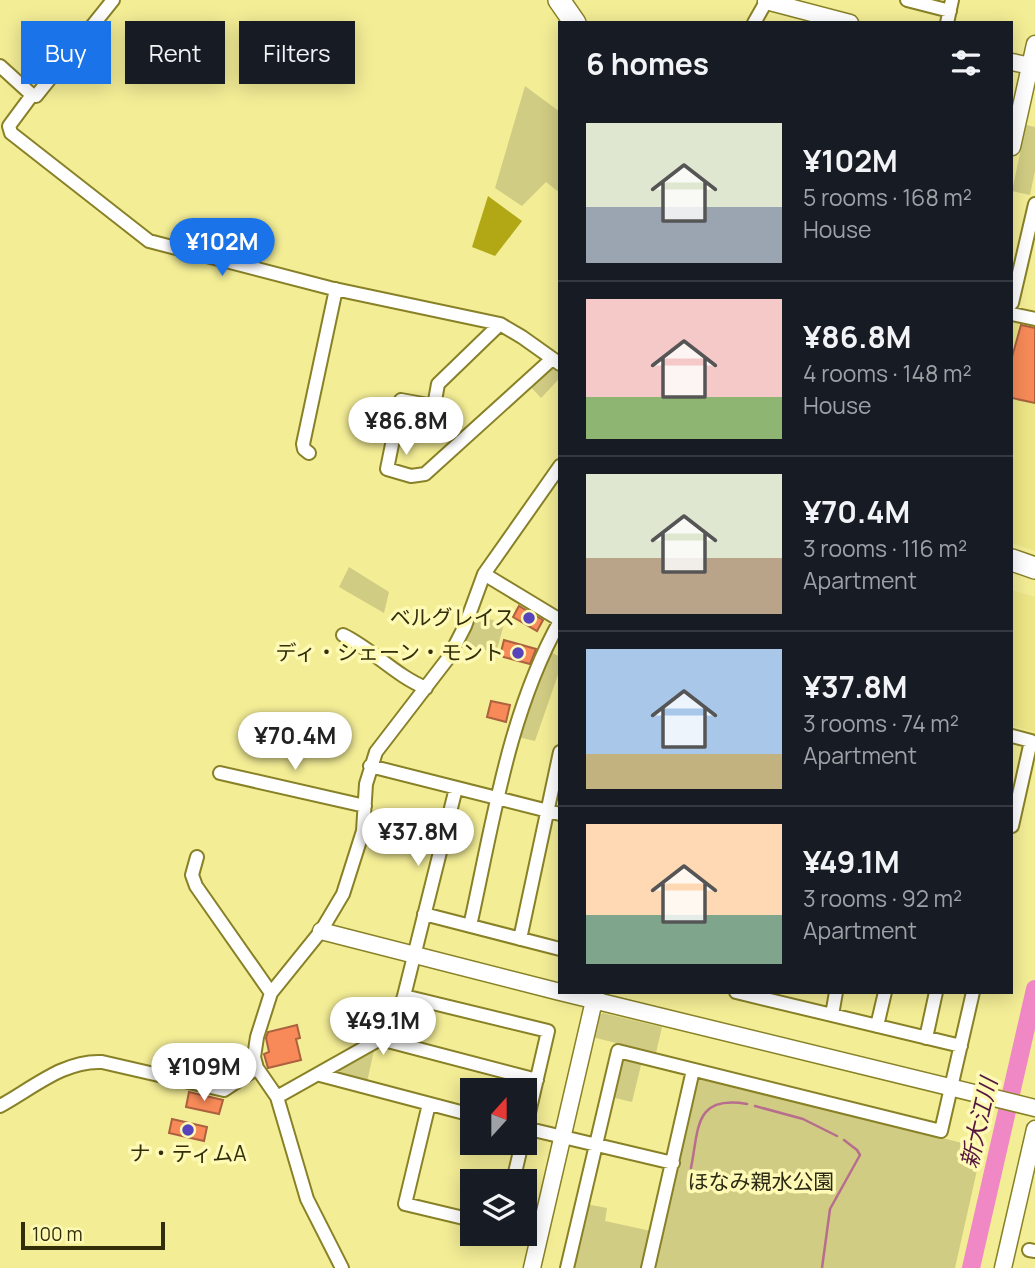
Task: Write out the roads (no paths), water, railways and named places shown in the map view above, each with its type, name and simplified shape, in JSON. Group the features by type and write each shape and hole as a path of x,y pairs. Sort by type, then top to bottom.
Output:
{"highway":[{"path":"559,0 574,21"},
{"path":"1013,560 1035,568"},
{"path":"1013,573 1035,581"}],"street":[{"path":"0,66 36,96 113,0"},
{"path":"755,21 766,0 837,21"},
{"path":"907,0 949,11"},
{"path":"1013,143 1033,67 1035,44"},
{"path":"1013,62 1033,67"},
{"path":"32,95 9,126 10,133 149,241 336,289 500,324 556,361 425,474 411,476 387,469 401,400 434,406 438,384 500,324"},
{"path":"1013,298 1034,208"},
{"path":"1021,261 1035,265"},
{"path":"309,453 303,444 336,289"},
{"path":"1013,314 1035,319"},
{"path":"342,1268 307,1199 277,1097 257,1068 254,1048 271,993 321,931 337,906 352,870 363,831 370,766 376,752 458,642 484,574 558,469"},
{"path":"484,574 558,620"},
{"path":"470,926 518,719 532,675 558,625"},
{"path":"343,635 369,649 415,684 426,688"},
{"path":"1013,736 1031,741 1013,822"},
{"path":"370,766 554,813"},
{"path":"520,939 554,813 558,772"},
{"path":"220,773 365,806"},
{"path":"277,1097 320,1075 380,1039 393,1028 404,996 456,788"},
{"path":"197,857 192,875 196,886 271,993"},
{"path":"424,914 558,948"},
{"path":"321,931 558,992"},
{"path":"578,994 595,996 951,1089 1035,1108"},
{"path":"752,994 783,998 831,1015 961,1046"},
{"path":"831,1015 836,994"},
{"path":"877,1026 884,994"},
{"path":"926,1038 936,994"},
{"path":"567,1268 618,1051 941,1131 973,994"},
{"path":"404,996 548,1031 537,1080"},
{"path":"532,1268 595,996"},
{"path":"380,1039 529,1078"},
{"path":"0,1106 71,1064 86,1061 102,1062 224,1090 257,1068"},
{"path":"648,1268 693,1070"},
{"path":"320,1075 460,1112"},
{"path":"429,1104 405,1204 460,1217"},
{"path":"1003,1268 1035,1129"},
{"path":"537,1131 673,1163"}],"waterway":[{"name":"新大江川","path":"971,1268 1035,989"},
{"path":"691,1168 698,1128 708,1110 717,1105 747,1104"},
{"path":"755,1106 803,1119 837,1136"},
{"path":"822,1268 830,1209 860,1155 844,1140"}],"place":[{"name":"ベルグレイス","path":"529,618"},
{"name":"ディ・シェーン・モント","path":"518,653"},
{"name":"ナ・ティムA","path":"188,1130"}],"park label":[{"name":"ほなみ親水公園","path":"761,1182"}]}
